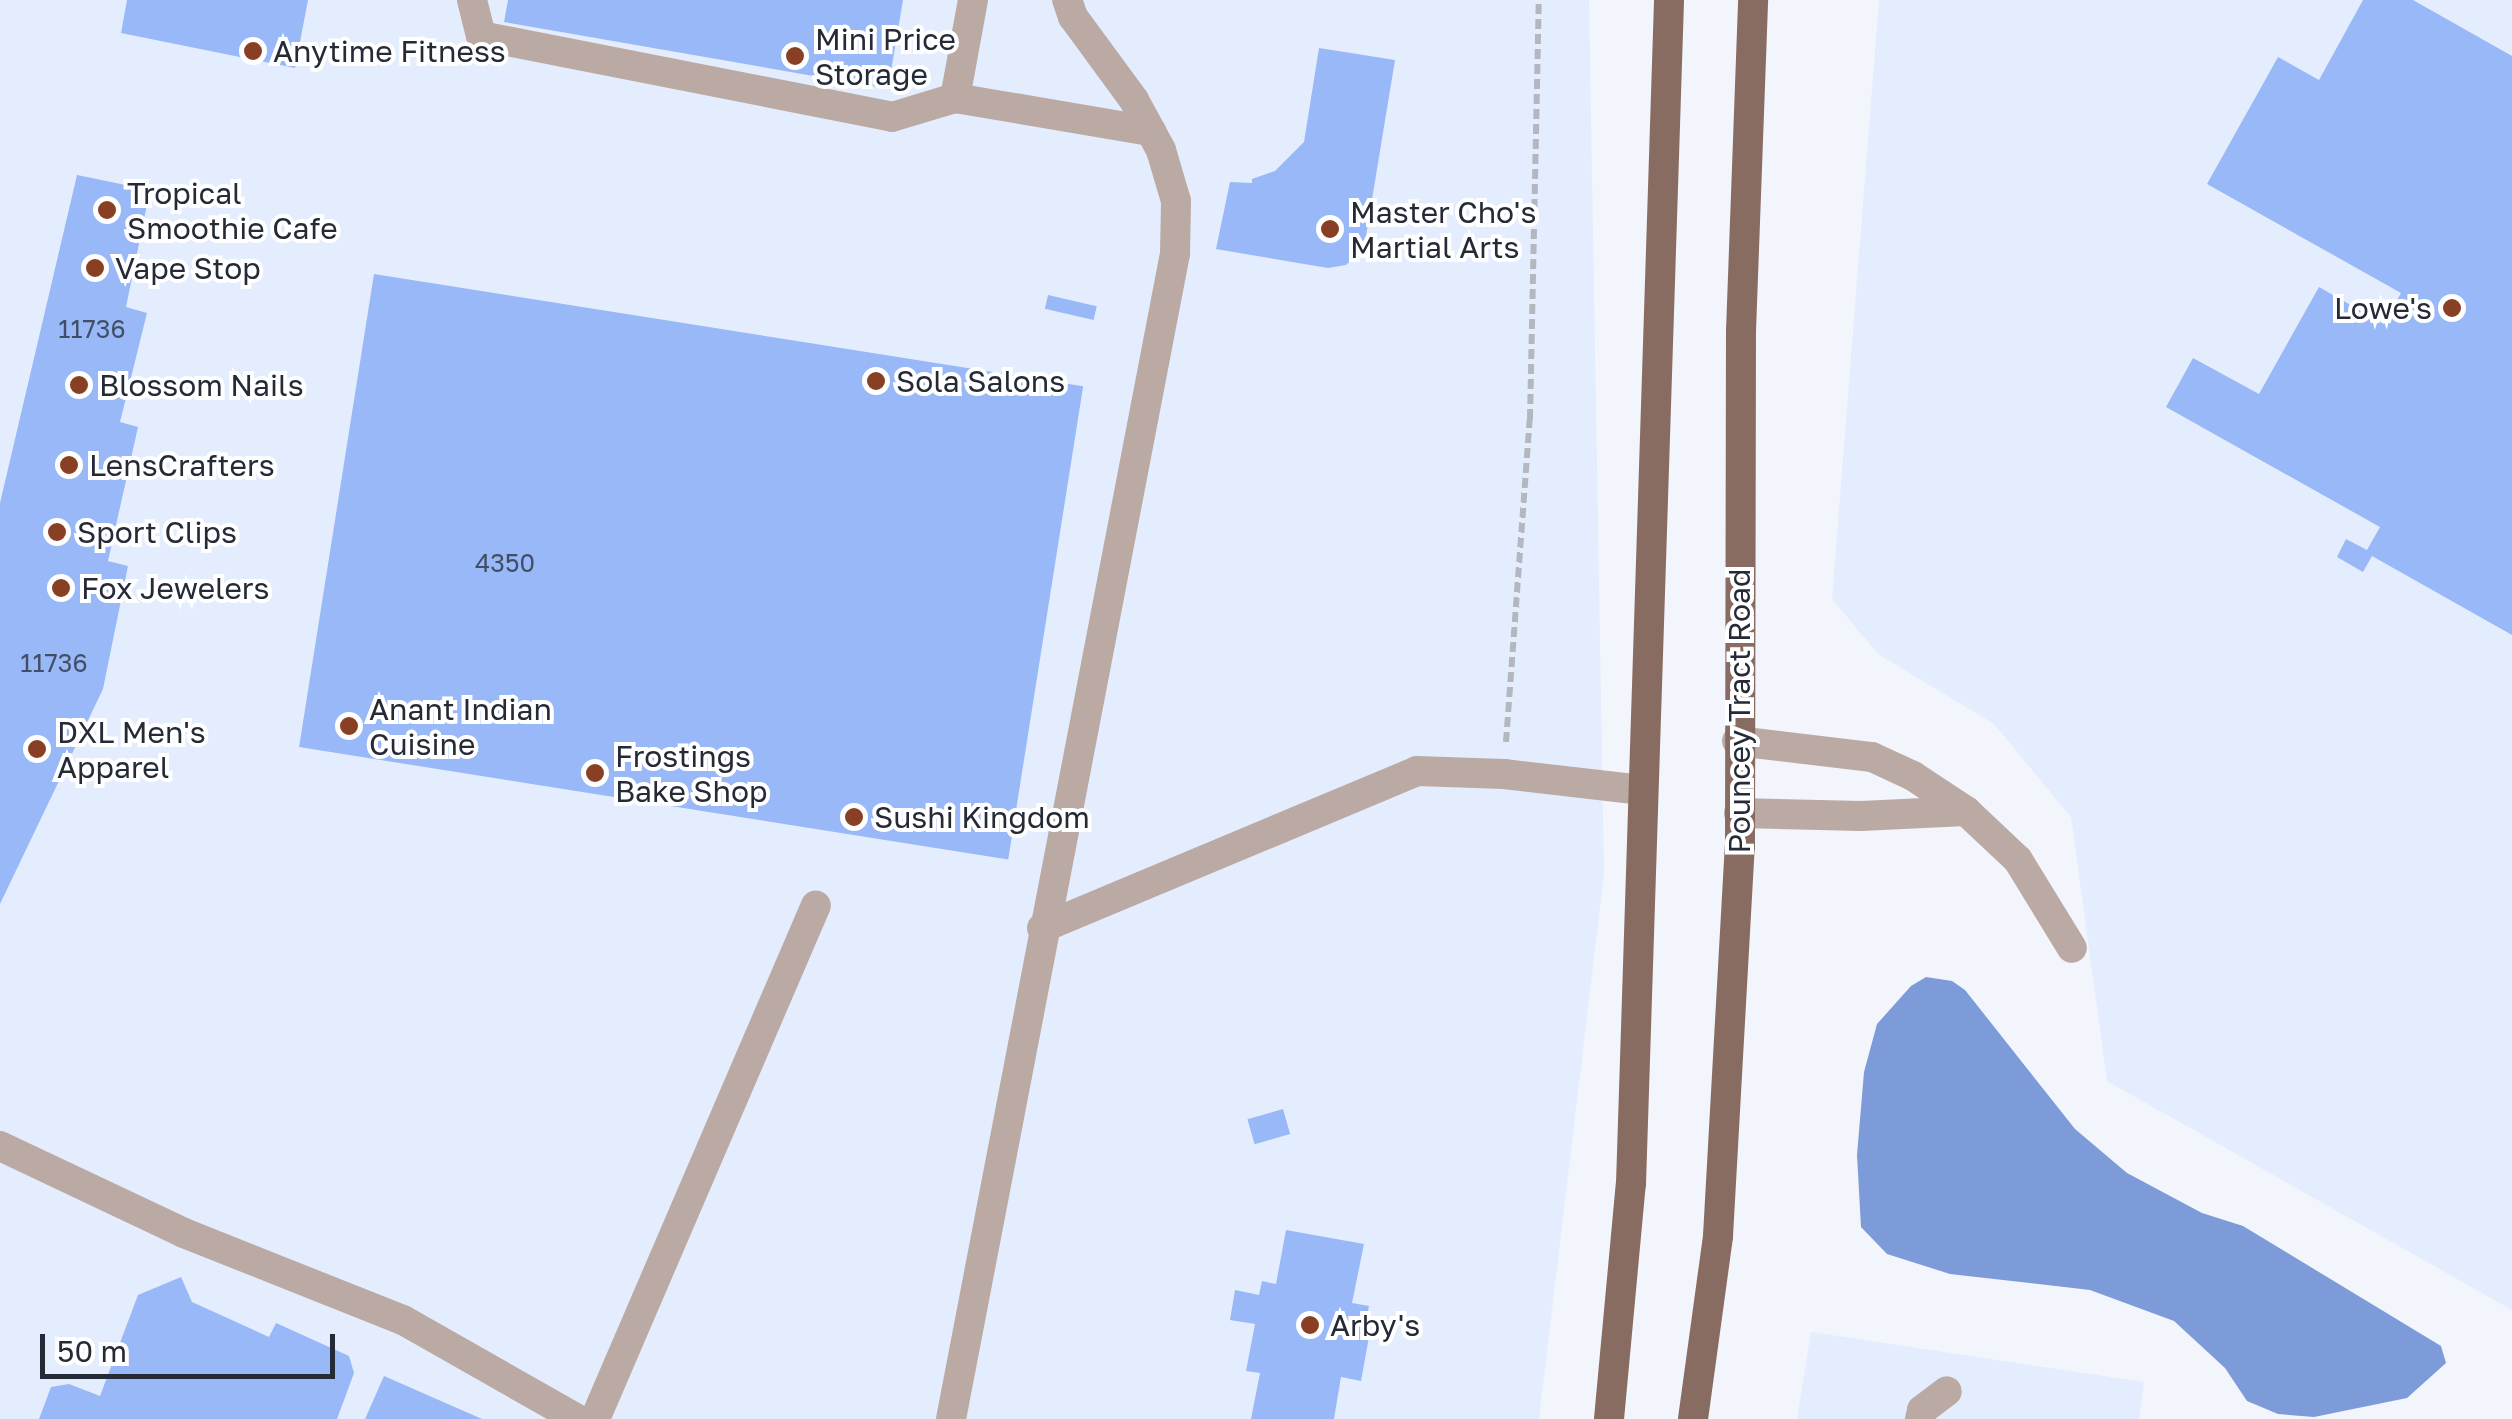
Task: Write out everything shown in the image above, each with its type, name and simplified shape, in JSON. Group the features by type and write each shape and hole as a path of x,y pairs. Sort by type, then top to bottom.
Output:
{"main road":[{"path":"1608,1419 1631,1184 1669,0"},
{"name":"Pouncey Tract Road","path":"1693,1419 1718,1236 1738,813 1741,331 1752,0"}],"street":[{"path":"472,0 481,36 892,117 955,98 1150,131"},
{"path":"955,98 973,0"},
{"path":"951,1419 1042,928 1153,384 1175,254 1176,201 1150,131 1073,17 1066,0"},
{"path":"1737,741 1872,757 1913,776 1966,811 2018,860 2072,948"},
{"path":"1042,928 1417,770 1504,774 1642,790"},
{"path":"1738,813 1861,816 1966,811"},
{"path":"595,1419 816,905"},
{"path":"0,1146 184,1233 403,1320 578,1419"},
{"path":"1920,1419 1922,1410 1947,1391"}],"path":[{"path":"1504,774 1530,419 1539,0"}],"shaded area":[{"path":"0,0 1589,0 1604,874 1539,1419 0,1419"},
{"path":"1879,0 2512,0 2512,1310 2107,1081 2071,817 1994,724 1878,654 1832,599"},
{"path":"1811,1332 2144,1382 2139,1419 1797,1419"}],"water":[{"path":"1926,977 1952,981 1965,990 2075,1129 2127,1173 2202,1213 2243,1226 2441,1346 2446,1363 2407,1398 2314,1417 2278,1414 2247,1401 2225,1368 2174,1321 2090,1290 1950,1274 1887,1254 1861,1227 1857,1155 1864,1072 1877,1024 1911,986"}],"building":[{"name":"Anytime Fitness","path":"127,0 308,0 295,68 121,33"},
{"name":"Mini Price Storage","path":"508,0 903,0 888,89 504,22"},
{"name":"Lowe's","path":"2363,0 2413,0 2512,56 2512,635 2372,556 2363,572 2337,557 2346,539 2367,550 2380,527 2166,407 2193,358 2259,394 2319,287 2384,324 2401,293 2207,184 2278,57 2319,80"},
{"path":"1319,48 1395,60 1364,248 1346,265 1328,268 1216,249 1230,182 1252,183 1252,179 1275,171 1304,142"},
{"path":"77,175 150,190 126,307 147,313 120,422 138,427 108,561 128,566 103,689 0,904 0,503"},
{"path":"374,274 1083,386 1008,859 299,747"},
{"path":"1048,295 1097,306 1094,320 1045,309"},
{"path":"1283,1109 1290,1134 1255,1144 1247,1119"},
{"name":"Arby's","path":"1286,1230 1364,1244 1352,1303 1369,1306 1365,1325 1371,1326 1361,1381 1341,1377 1334,1419 1251,1419 1260,1373 1246,1371 1255,1324 1230,1320 1235,1290 1259,1295 1262,1281 1276,1284"},
{"path":"181,1277 192,1302 269,1337 276,1323 349,1356 354,1373 337,1419 39,1419 51,1387 69,1384 100,1396 138,1295"},
{"path":"384,1376 482,1419 365,1419"}],"place":[{"name":"Anytime Fitness","path":"253,51"},
{"name":"Mini Price Storage","path":"795,56"},
{"name":"Tropical Smoothie Cafe","path":"107,210"},
{"name":"Master Cho's Martial Arts","path":"1330,229"},
{"name":"Vape Stop","path":"95,268"},
{"name":"Lowe's","path":"2452,308"},
{"name":"Sola Salons","path":"876,381"},
{"name":"Blossom Nails","path":"79,385"},
{"name":"LensCrafters","path":"69,465"},
{"name":"Sport Clips","path":"57,532"},
{"name":"Fox Jewelers","path":"61,588"},
{"name":"Anant Indian Cuisine","path":"349,726"},
{"name":"DXL Men's Apparel","path":"37,749"},
{"name":"Frostings Bake Shop","path":"595,773"},
{"name":"Sushi Kingdom","path":"854,817"},
{"name":"Arby's","path":"1310,1325"}]}
